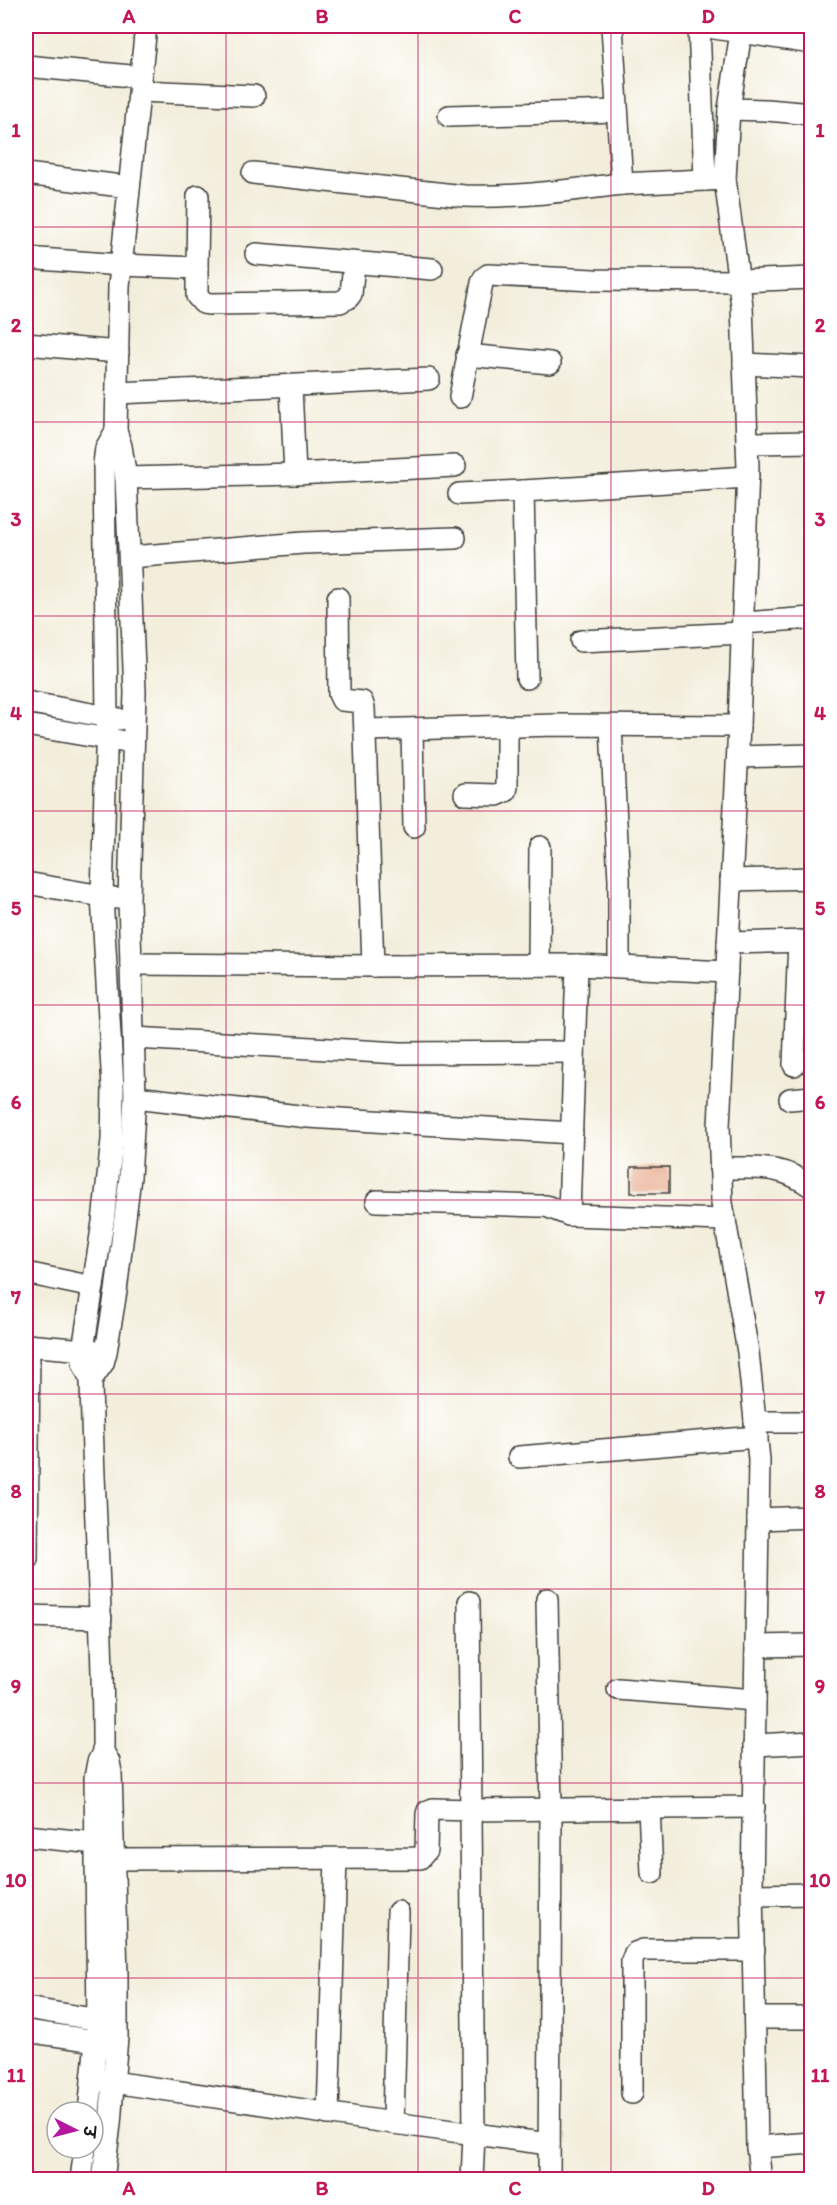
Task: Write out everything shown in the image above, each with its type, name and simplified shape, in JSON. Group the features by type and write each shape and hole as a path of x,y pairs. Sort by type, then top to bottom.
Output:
{"street":[{"path":"103,2180 114,2082 106,2043 107,2022 96,1843 96,1770 103,1752 104,1673 95,1521 91,1380 83,1363 83,1350 103,1221 120,1176 135,1097 129,900 135,722 126,478 122,446 116,431 121,265 146,26"},
{"path":"612,26 622,184"},
{"path":"761,2180 757,2147 753,1895 759,1460 748,1352 725,1220 719,1126 740,726 748,477 739,281 715,179 700,26 790,32 812,43"},
{"path":"715,179 742,28"},
{"path":"26,66 140,84 254,96"},
{"path":"729,109 812,114"},
{"path":"449,116 617,111"},
{"path":"253,173 464,196 494,197 622,184 715,179"},
{"path":"26,174 129,187"},
{"path":"198,196 197,296 203,303 340,302 351,294 354,263"},
{"path":"256,254 432,270"},
{"path":"26,258 197,268"},
{"path":"460,397 482,284 488,275 594,280 739,281 812,278"},
{"path":"26,344 118,352"},
{"path":"467,356 550,363"},
{"path":"744,364 812,367"},
{"path":"117,393 291,387 429,379"},
{"path":"291,387 295,474"},
{"path":"91,1380 103,1363 106,1352 124,1225 113,1088 102,896 107,717 104,464 106,448 116,431"},
{"path":"747,443 812,442"},
{"path":"126,478 295,474 455,466"},
{"path":"459,494 748,477"},
{"path":"523,490 527,678"},
{"path":"130,557 303,543 455,538"},
{"path":"338,598 339,694 342,700 362,702 364,705 373,966"},
{"path":"581,641 743,628 812,618"},
{"path":"26,702 135,722"},
{"path":"26,725 135,744"},
{"path":"365,730 507,726 740,726"},
{"path":"465,794 497,795 506,791 507,726"},
{"path":"611,727 619,880 619,966"},
{"path":"412,730 414,827"},
{"path":"738,758 812,755"},
{"path":"538,965 540,847"},
{"path":"731,880 812,878"},
{"path":"26,884 129,900"},
{"path":"728,943 805,941 794,1065"},
{"path":"131,964 577,965 727,972"},
{"path":"569,1215 577,965"},
{"path":"134,1038 400,1053 574,1052"},
{"path":"135,1097 308,1117 572,1133"},
{"path":"790,1099 812,1097"},
{"path":"720,1168 780,1170 794,1175 812,1187"},
{"path":"377,1201 538,1206 569,1215 725,1220"},
{"path":"103,1221 124,1225"},
{"path":"26,1274 93,1287"},
{"path":"27,1559 27,1345 106,1352"},
{"path":"519,1456 812,1422"},
{"path":"758,1519 812,1517"},
{"path":"547,1599 551,1810 549,2180"},
{"path":"469,1602 474,2134 472,2180"},
{"path":"26,1616 101,1618"},
{"path":"756,1646 812,1645"},
{"path":"618,1689 755,1700"},
{"path":"754,1745 812,1742"},
{"path":"103,1752 111,1768 117,1975 107,2022"},
{"path":"114,1859 420,1858 426,1851 428,1811 433,1809 754,1807"},
{"path":"649,1808 652,1873"},
{"path":"26,1836 96,1843"},
{"path":"328,2114 336,1858"},
{"path":"753,1895 812,1894"},
{"path":"393,2123 398,1912"},
{"path":"632,2093 633,1961 635,1953 643,1950 754,1950"},
{"path":"26,2008 107,2022"},
{"path":"755,2018 812,2018"},
{"path":"26,2031 106,2043"},
{"path":"90,2100 92,2079 106,2043"},
{"path":"92,2079 549,2144"},
{"path":"757,2147 812,2143"},
{"path":"81,2180 84,2160"}],"building":[{"path":"631,1167 669,1167 669,1193 631,1193"}]}
